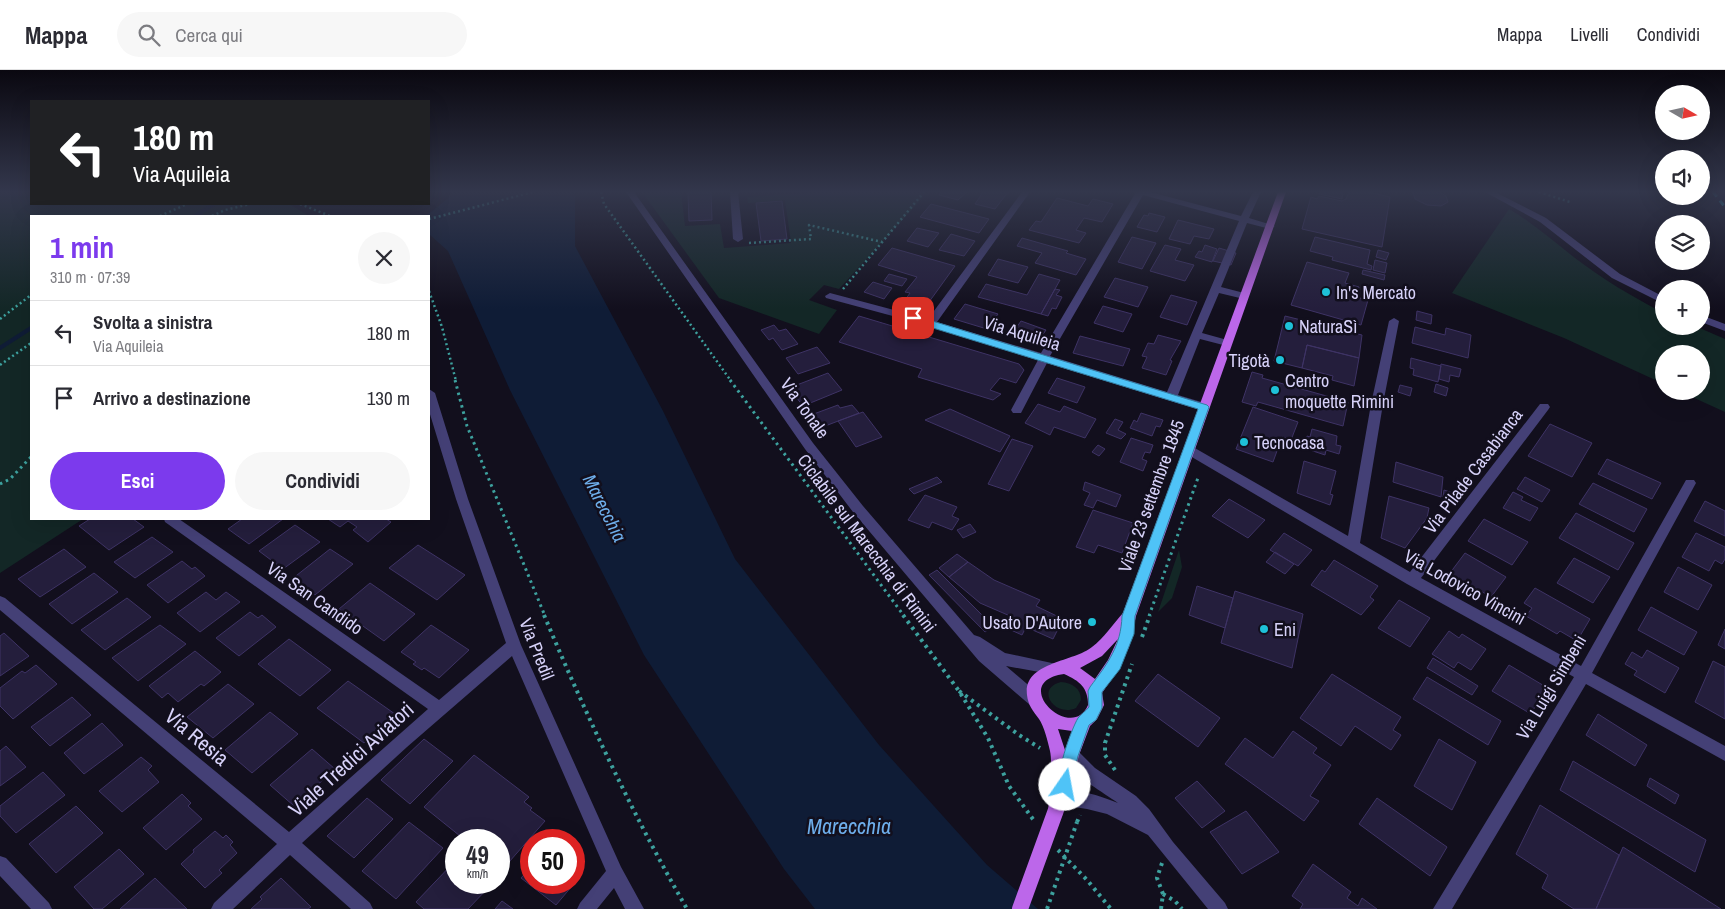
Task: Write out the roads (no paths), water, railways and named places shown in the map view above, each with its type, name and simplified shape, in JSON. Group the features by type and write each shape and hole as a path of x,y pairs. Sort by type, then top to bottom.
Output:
{"main road":[{"name":"Viale 23 settembre 1845","path":"1020,909 1059,804 1071,756 1084,721 1091,716 1096,708 1095,691 1115,664 1128,634 1128,616 1268,231"},
{"name":"Viale 23 settembre 1845","path":"1059,804 1060,775 1058,752 1046,716 1035,700 1033,691 1040,676 1047,671 1061,668 1097,652 1128,616"},
{"path":"1061,668 1084,676 1095,691"},
{"path":"1046,716 1065,724 1075,724 1084,721"}],"street":[{"name":"Via Tonale","path":"658,231 809,446 858,509 984,657 1035,700"},
{"path":"737,231 738,239"},
{"path":"930,323 997,231"},
{"path":"1017,410 1044,358 1117,231"},
{"path":"1171,397 1239,231"},
{"path":"1557,231 1608,270 1655,296"},
{"path":"1215,289 1244,296"},
{"name":"Via Aquileia","path":"833,297 930,323 1204,407"},
{"path":"1353,546 1377,404 1394,321"},
{"path":"1710,322 1725,328"},
{"path":"1196,335 1227,343"},
{"name":"Via Predil","path":"430,396 462,499 514,645 616,873 635,909"},
{"name":"Via Pilade Casabianca","path":"1412,580 1544,407"},
{"name":"Via Lodovico Vincini","path":"1189,450 1412,580 1725,754"},
{"name":"Via Luigi Simbeni","path":"1442,909 1584,674 1690,483"},
{"name":"Via San Candido","path":"171,520 439,708"},
{"name":"Via Resia","path":"0,602 289,843 364,909"},
{"name":"Via Tonale","path":"965,636 1001,658 1029,665 1061,668"},
{"name":"Viale Tredici Aviatori","path":"220,909 289,843 439,708 514,645"},
{"path":"1071,756 1088,773 1130,802 1143,815 1152,830 1219,909"},
{"path":"1059,804 1079,799 1100,803 1116,808 1152,830"},
{"path":"0,864 43,909"},
{"path":"586,909 616,873"}],"water":[{"name":"Marecchia","path":"430,231 575,231 575,246 663,411 735,559 879,745 987,865 1038,909 815,909 784,869 644,655 510,390 448,251 430,235"}],"waterway":[{"path":"0,348 30,329"}],"place":[{"name":"In's Mercato","path":"1326,292"},
{"name":"NaturaSì","path":"1289,326"},
{"name":"Tigotà","path":"1280,360"},
{"name":"Centro moquette Rimini","path":"1275,390"},
{"name":"Tecnocasa","path":"1244,442"},
{"name":"Usato D'Autore","path":"1092,622"},
{"name":"Eni","path":"1264,629"}]}
